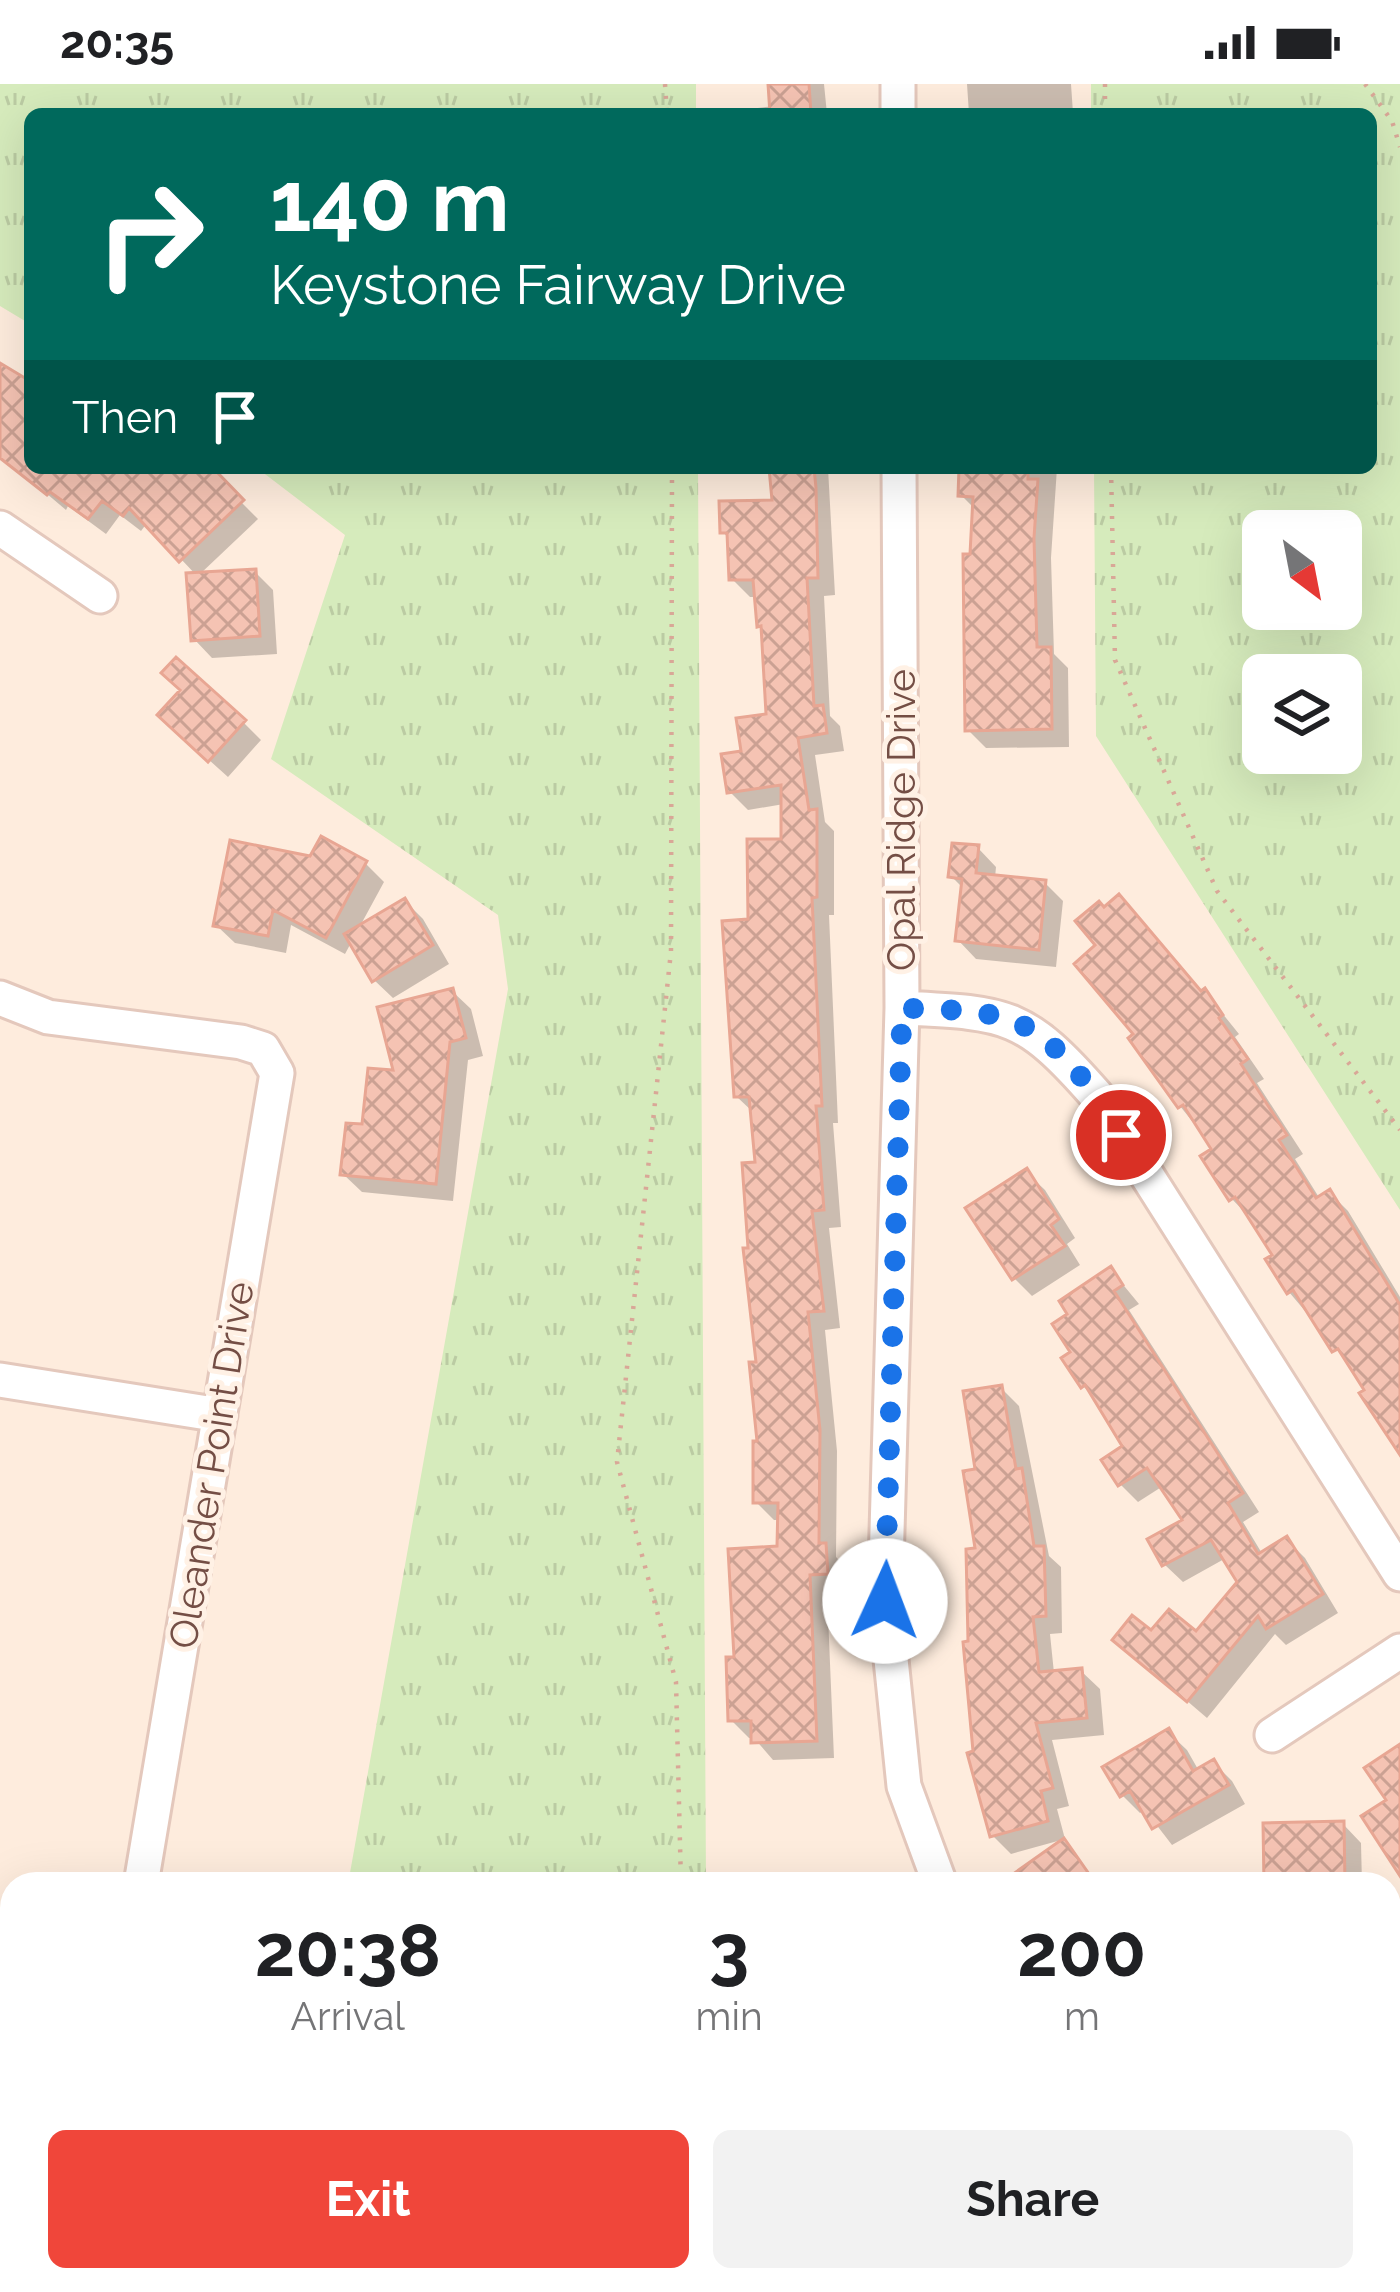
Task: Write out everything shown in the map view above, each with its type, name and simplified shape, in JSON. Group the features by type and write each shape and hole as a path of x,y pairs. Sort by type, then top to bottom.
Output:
{"street":[{"name":"Opal Ridge Drive","path":"899,474 902,1008 885,1601 904,1786 936,1872"},
{"path":"0,528 100,596"},
{"name":"Oleander Point Drive","path":"0,998 48,1017 241,1042 263,1049 277,1073 143,1872"},
{"path":"902,1008 972,1011 1009,1019 1041,1037 1082,1079 1400,1574"},
{"path":"0,1380 220,1415"},
{"path":"1272,1736 1400,1651"}],"path":[{"path":"1365,84 1392,121 1400,148"},
{"path":"672,474 671,951 617,1462 676,1682 681,1872"},
{"path":"1111,474 1114,660 1217,891 1400,1130"}],"green space":[{"path":"0,84 696,84 696,108 24,108 24,320 0,306"},
{"path":"1091,84 1400,84 1400,1210 1096,736 1094,474 1377,474 1377,108 1091,108"},
{"path":"265,474 698,474 706,1872 350,1872 508,989 498,915 271,759 345,535"}],"building":[{"path":"768,84 809,84 811,108 770,108"},
{"path":"0,363 24,377 24,474 219,474 244,500 179,562 129,508 123,516 102,501 88,519 50,492 47,495 0,458"},
{"path":"770,474 815,474 818,578 807,578 814,706 823,705 827,733 798,738 809,810 817,809 817,897 812,898 822,1106 816,1106 824,1210 812,1211 824,1311 808,1312 820,1430 819,1543 826,1543 828,1574 810,1575 817,1741 751,1743 751,1721 728,1721 726,1657 734,1657 728,1549 777,1546 778,1503 753,1503 753,1441 757,1441 749,1362 756,1362 743,1248 748,1248 742,1163 755,1162 749,1097 734,1097 722,921 748,919 747,839 781,839 781,785 727,793 721,754 741,751 736,718 766,714 753,580 729,580 727,533 720,533 719,501 772,500"},
{"path":"959,474 1028,474 1028,479 1038,479 1034,538 1037,647 1051,647 1052,729 965,731 963,554 970,554 973,497 958,496"},
{"path":"256,569 260,636 191,641 186,573"},
{"path":"176,657 246,720 208,762 157,715 180,690 161,673"},
{"path":"321,836 367,861 326,938 273,910 268,936 213,926 230,840 310,856"},
{"path":"952,843 979,845 976,873 1046,880 1039,950 955,941 962,879 948,877"},
{"path":"1119,894 1201,991 1205,988 1248,1059 1241,1064 1287,1135 1279,1140 1316,1198 1330,1189 1400,1305 1400,1455 1359,1393 1364,1390 1338,1349 1332,1352 1293,1290 1287,1294 1265,1259 1272,1255 1235,1197 1229,1201 1200,1156 1211,1149 1183,1105 1178,1108 1128,1038 1133,1034 1074,964 1095,945 1075,921 1099,901 1104,907"},
{"path":"405,898 433,945 372,982 344,934"},
{"path":"453,988 466,1038 450,1042 436,1184 340,1175 346,1123 362,1124 368,1068 393,1070 377,1007"},
{"path":"1027,1168 1059,1219 1051,1225 1065,1246 1012,1280 965,1208"},
{"path":"1111,1266 1123,1285 1114,1291 1243,1493 1228,1503 1258,1554 1287,1536 1323,1594 1266,1629 1258,1616 1187,1702 1112,1640 1132,1615 1151,1630 1169,1609 1196,1631 1237,1582 1211,1540 1162,1566 1147,1539 1182,1520 1147,1468 1118,1486 1101,1460 1122,1446 1085,1385 1081,1388 1061,1358 1070,1352 1052,1324 1067,1314 1059,1301"},
{"path":"1002,1385 1034,1546 1044,1546 1046,1616 1033,1617 1039,1672 1082,1668 1087,1718 1036,1723 1053,1788 1041,1791 1048,1821 990,1837 967,1753 973,1751 963,1642 968,1641 966,1549 975,1548 963,1471 975,1469 963,1391"},
{"path":"1169,1728 1193,1771 1214,1759 1229,1785 1152,1829 1130,1791 1120,1797 1102,1767"},
{"path":"1400,1744 1400,1872 1361,1816 1386,1800 1364,1768"},
{"path":"1344,1821 1345,1872 1264,1872 1263,1823"},
{"path":"1064,1838 1088,1872 1016,1872"}],"route":[{"path":"885,1601 902,1008 972,1011 1009,1019 1041,1037 1096,1095 1121,1135"}]}
